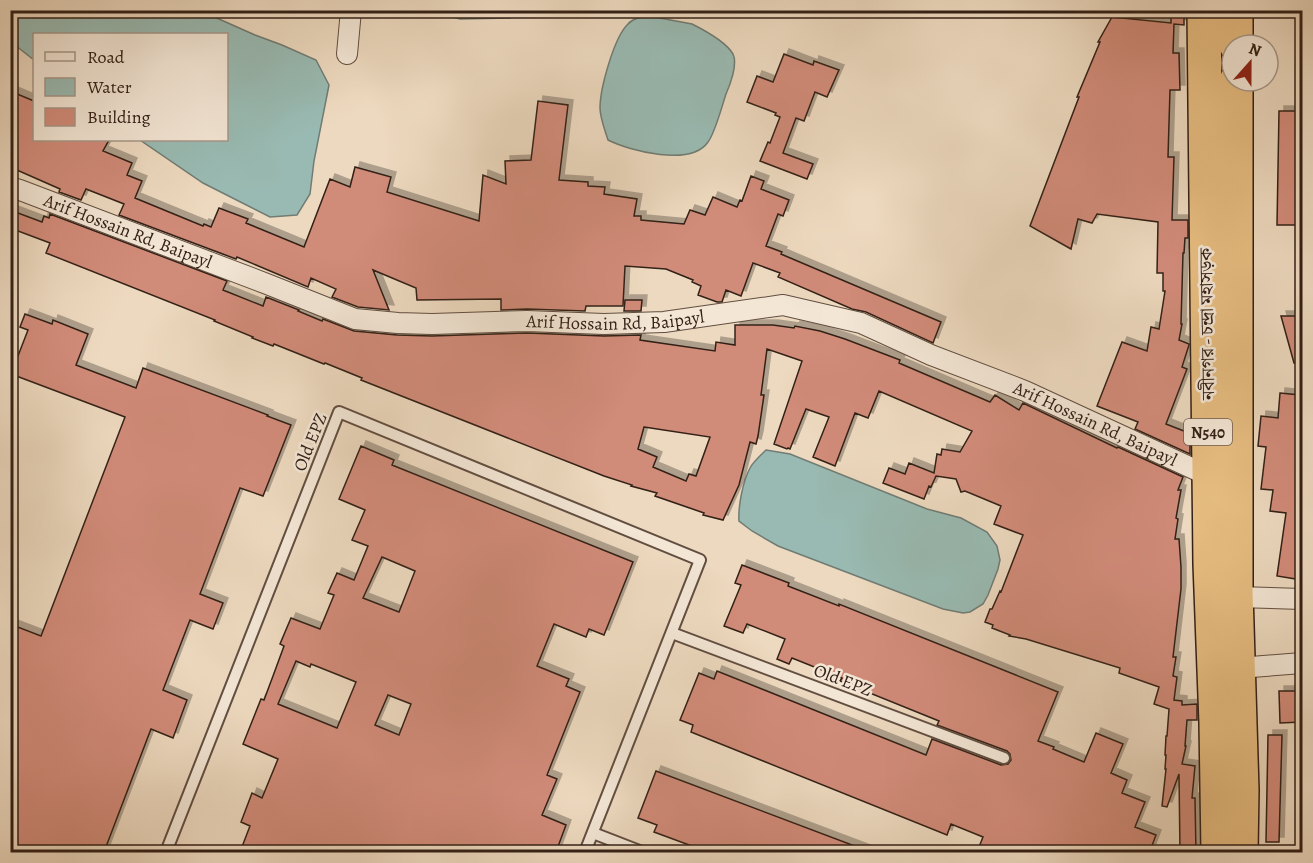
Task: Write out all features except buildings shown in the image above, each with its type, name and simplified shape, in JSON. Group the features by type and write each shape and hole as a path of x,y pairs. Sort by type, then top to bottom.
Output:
{"highway":[{"name":"নবীনগর - চন্দ্রা মহাসড়ক","path":"1204,10 1210,564 1218,852"},
{"path":"1236,10 1236,33"},
{"name":"নবীনগর - চন্দ্রা মহাসড়ক","path":"1236,93 1236,597 1242,790 1241,852"}],"street":[{"path":"347,54 351,10"},
{"name":"Arif Hossain Rd, Baipayl","path":"10,187 255,279 354,319 432,324 527,321 604,324 664,322 783,305 861,323 931,355 1025,391 1209,476"},
{"path":"1236,597 1302,599"},
{"path":"1239,668 1302,663"}],"lane":[{"name":"Old EPZ","path":"166,852 339,412 700,560 585,852"},
{"name":"Old EPZ","path":"672,633 1004,758"},
{"path":"593,832 642,852"}],"water":[{"path":"10,11 201,11 316,60 329,85 310,194 297,215 270,217 203,183 141,141 228,141 228,33 33,33 33,59 11,42"},
{"path":"441,11 510,11 510,18 460,19 442,14"},
{"path":"649,16 692,24 720,41 733,54 734,69 711,138 700,150 688,154 660,155 618,144 608,140 603,124 600,108 602,89 618,40 630,22"},
{"path":"766,450 790,454 927,509 961,518 987,532 997,546 1000,560 983,604 970,612 963,613 943,609 778,546 752,531 739,521 740,501 750,468"}]}
